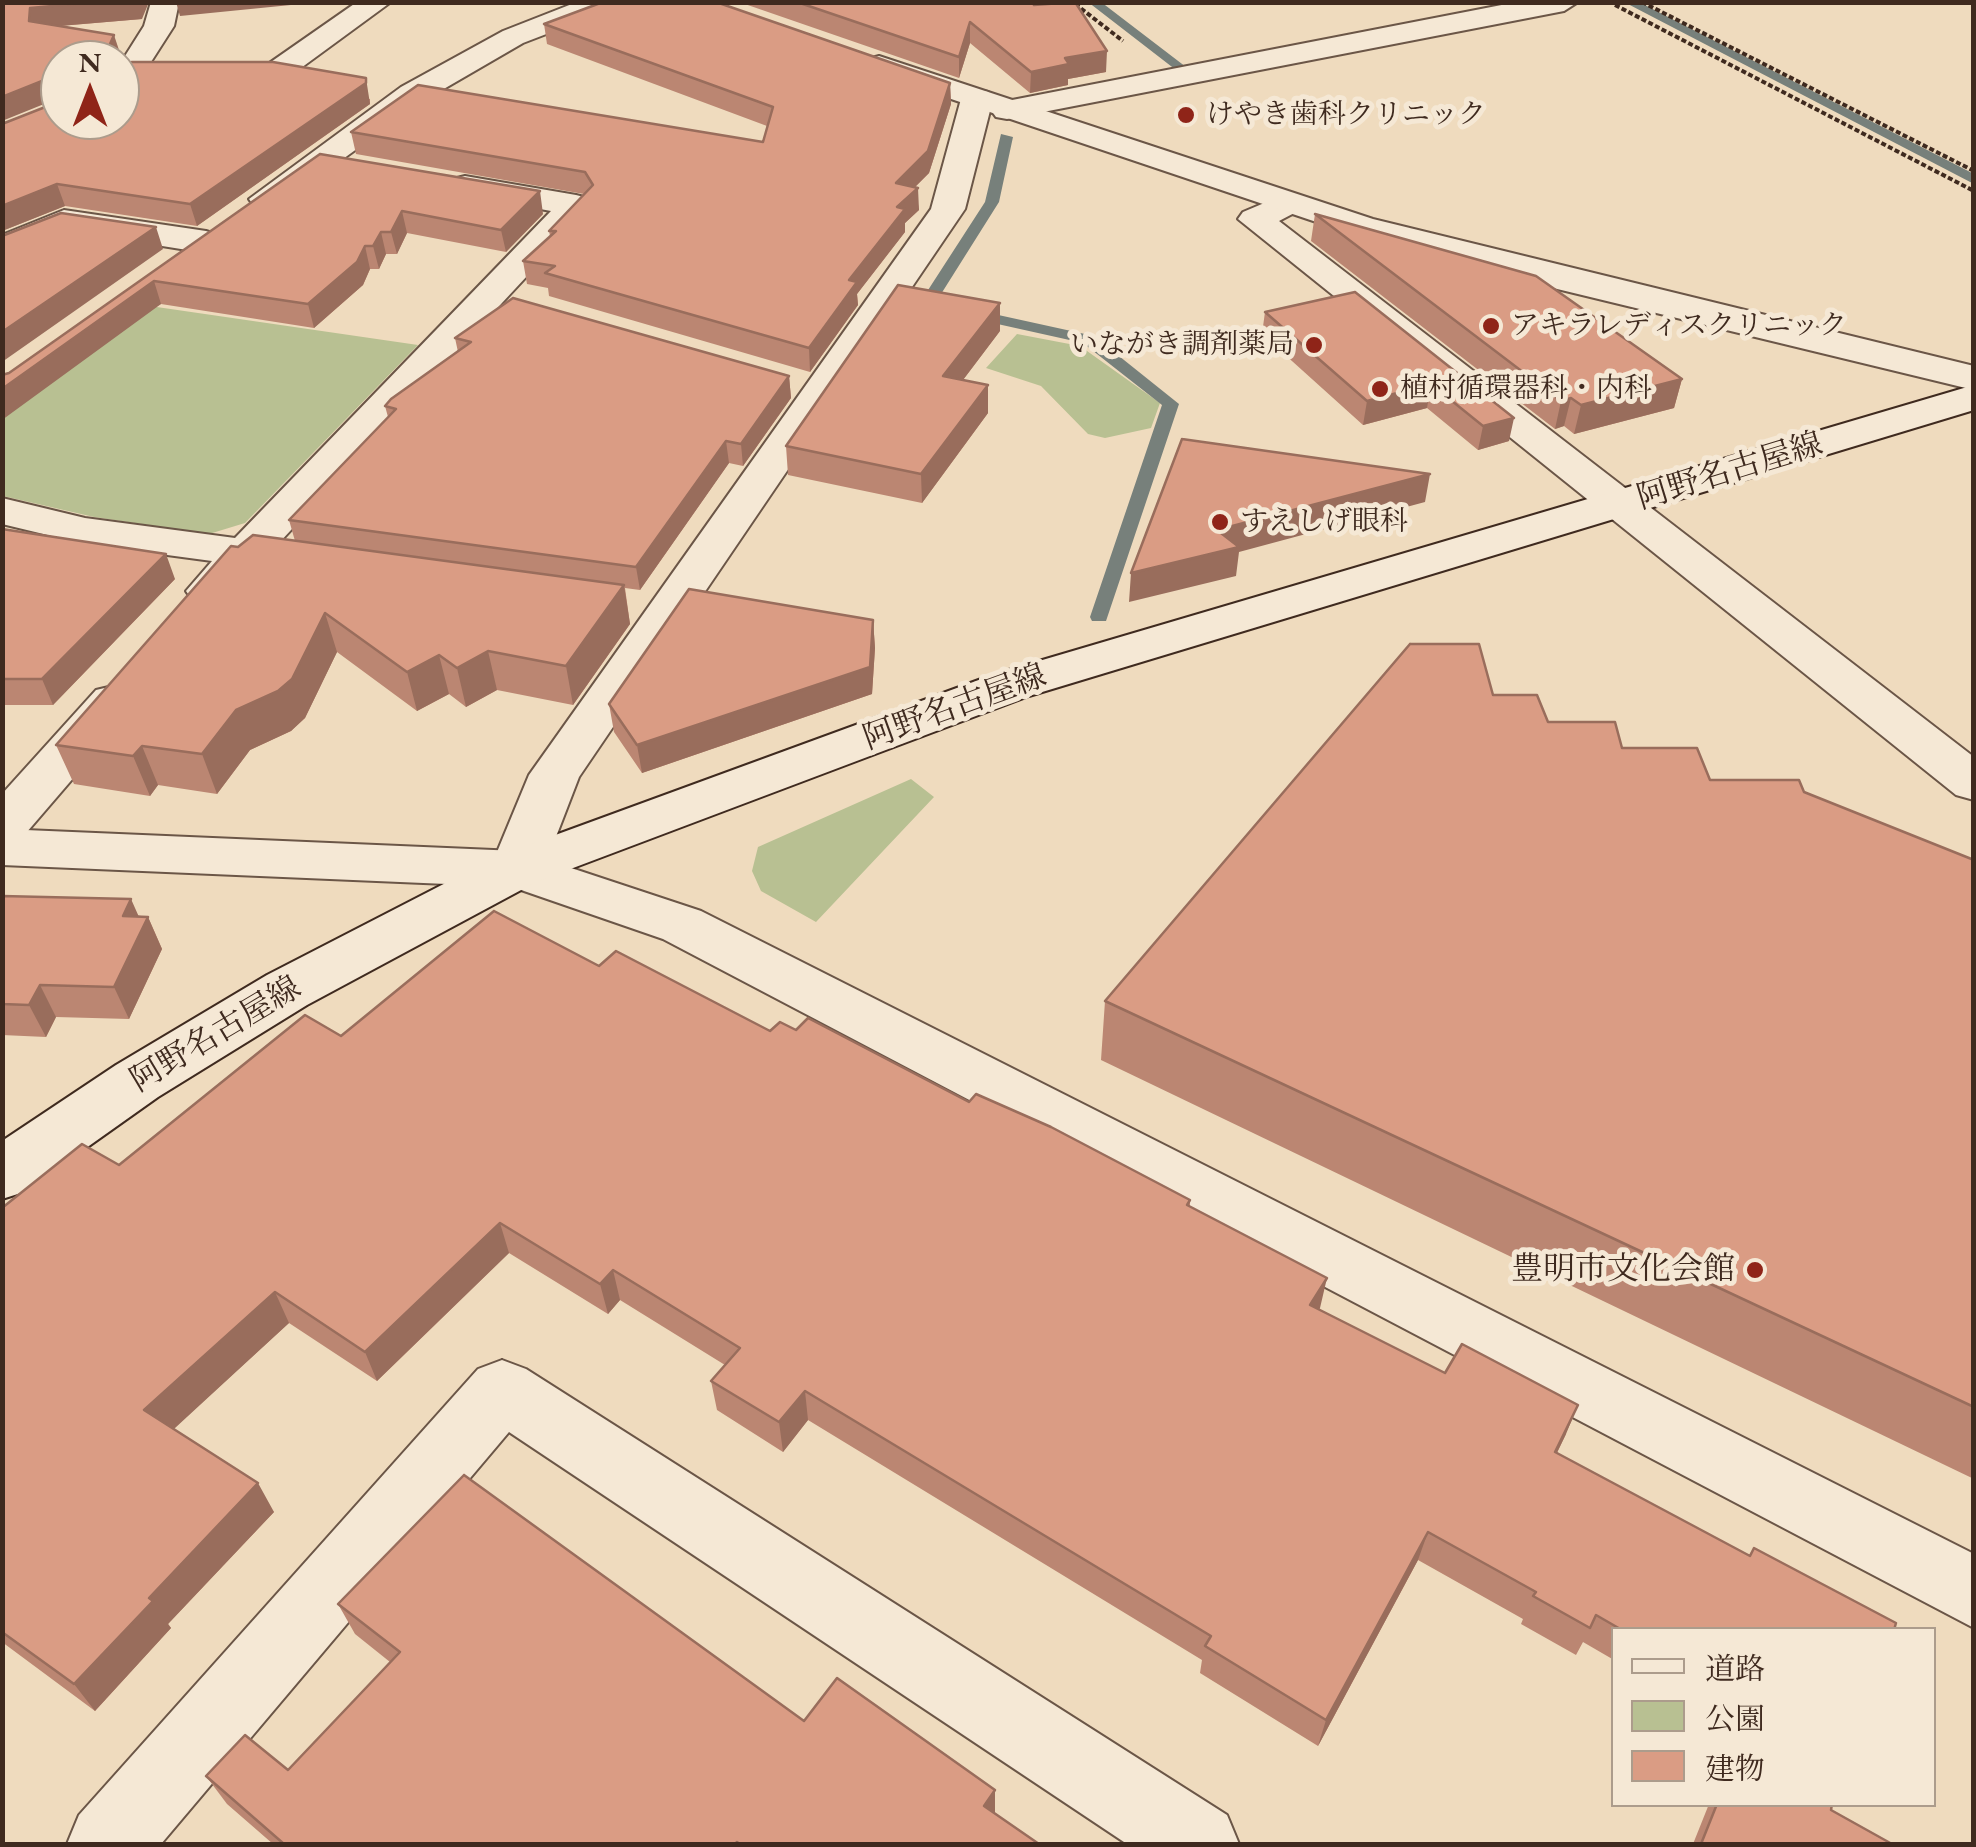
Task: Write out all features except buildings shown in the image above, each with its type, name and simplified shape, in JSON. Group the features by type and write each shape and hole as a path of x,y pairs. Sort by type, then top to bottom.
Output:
{"street":[{"path":"140,53 159,26 165,2"},
{"path":"279,70 377,2"},
{"path":"174,264 412,94 513,37 604,2"},
{"path":"992,105 1172,78 1564,2"},
{"path":"852,56 1288,203 1562,279 1974,378"},
{"path":"140,72 168,70"},
{"path":"242,70 279,70 317,77"},
{"path":"374,88 412,94"},
{"path":"517,869 554,775 651,609 800,385 948,209 992,105"},
{"path":"320,161 359,168"},
{"path":"180,624 243,552 576,205 438,182"},
{"path":"1288,203 1255,219 1974,783"},
{"path":"2,248 64,220 206,242"},
{"path":"490,295 526,306"},
{"name":"阿野名古屋線","path":"2,1174 137,1081 287,990 517,869 1012,685 1974,397"},
{"path":"2,511 86,531 321,563"},
{"path":"2,828 143,668"},
{"path":"2,846 517,869 682,925 1974,1593"},
{"path":"108,1844 502,1390 1198,1844"}],"path":[{"path":"1052,2 1079,8 1172,78"},
{"path":"1610,2 1974,191"},
{"path":"1642,2 1974,171"}],"green space":[{"path":"143,305 418,345 245,523 209,534 94,517 3,496 3,403"},
{"path":"1017,334 1080,346 1160,403 1151,428 1105,438 1088,434 1041,386 986,368"},
{"path":"911,779 934,797 816,922 761,891 752,871 758,847"}],"waterway":[{"path":"1093,2 1180,67"},
{"path":"1629,2 1974,180"},
{"path":"940,307 927,304 992,202 1006,137"},
{"path":"971,314 1088,339 1171,404 1099,617"}],"place":[{"name":"けやき歯科クリニック","path":"1186,115"},
{"name":"アキラレディスクリニック","path":"1491,326"},
{"name":"いながき調剤薬局","path":"1314,345"},
{"name":"植村循環器科・内科","path":"1380,389"},
{"name":"すえしげ眼科","path":"1220,522"},
{"name":"豊明市文化会館","path":"1755,1270"}]}
